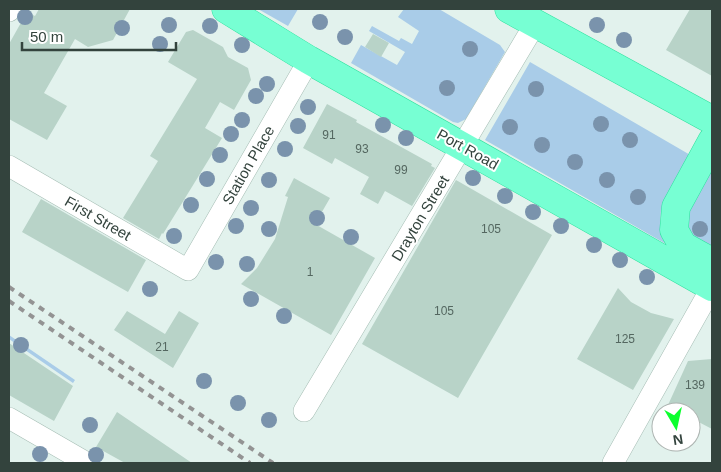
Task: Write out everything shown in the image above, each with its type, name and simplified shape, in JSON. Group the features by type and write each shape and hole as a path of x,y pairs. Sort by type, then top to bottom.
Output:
{"highway":[{"name":"Port Road","path":"226,9 310,60 712,287"},
{"path":"509,9 712,120"},
{"path":"712,141 676,207 674,230 683,246 712,262"}],"street":[{"name":"Drayton Street","path":"304,411 535,24"},
{"name":"Station Place","path":"188,270 310,60"},
{"name":"First Street","path":"9,166 188,270"},
{"path":"613,463 712,287"},
{"path":"9,418 65,458 87,463"}],"shaded area":[{"path":"258,9 298,9 288,26"},
{"path":"404,9 439,9 500,45 505,52 466,119 458,123 453,122 351,63 361,45 397,65 405,52 369,31 372,26 399,41 401,38 412,44 419,31 398,17"},
{"path":"530,62 692,156 661,211 660,226 666,244 485,140"},
{"path":"712,166 712,254 693,243 681,211"},
{"path":"9,335 75,380 73,383 9,339"}],"building":[{"path":"39,9 130,9 113,40 88,47 75,39 44,93 67,106 47,140 9,119 9,44 27,12 35,16"},
{"path":"690,9 712,9 712,76 666,50"},
{"path":"193,30 223,47 228,57 248,68 251,80 234,110 220,102 205,128 222,138 159,239 123,218 158,161 150,156 197,79 168,62 186,32"},
{"path":"373,34 389,43 381,57 365,47"},
{"path":"327,104 432,164 431,166 435,168 412,206 385,191 378,204 360,194 369,177 335,158 332,164 303,148"},
{"path":"294,178 330,198 315,224 375,258 331,335 241,284 257,268 275,239 288,197 285,196"},
{"path":"456,180 552,235 458,398 362,344"},
{"path":"41,199 146,260 128,292 22,232"},
{"path":"618,288 631,302 651,313 674,319 633,390 577,359"},
{"path":"127,311 165,334 179,311 199,323 173,368 114,330"},
{"path":"9,343 73,386 54,421 9,395"},
{"path":"712,359 712,429 701,423 701,402 669,402 688,361"},
{"path":"117,412 192,463 125,463 96,447"}],"railway":[{"path":"9,287 273,463"},
{"path":"9,301 250,463"}]}
